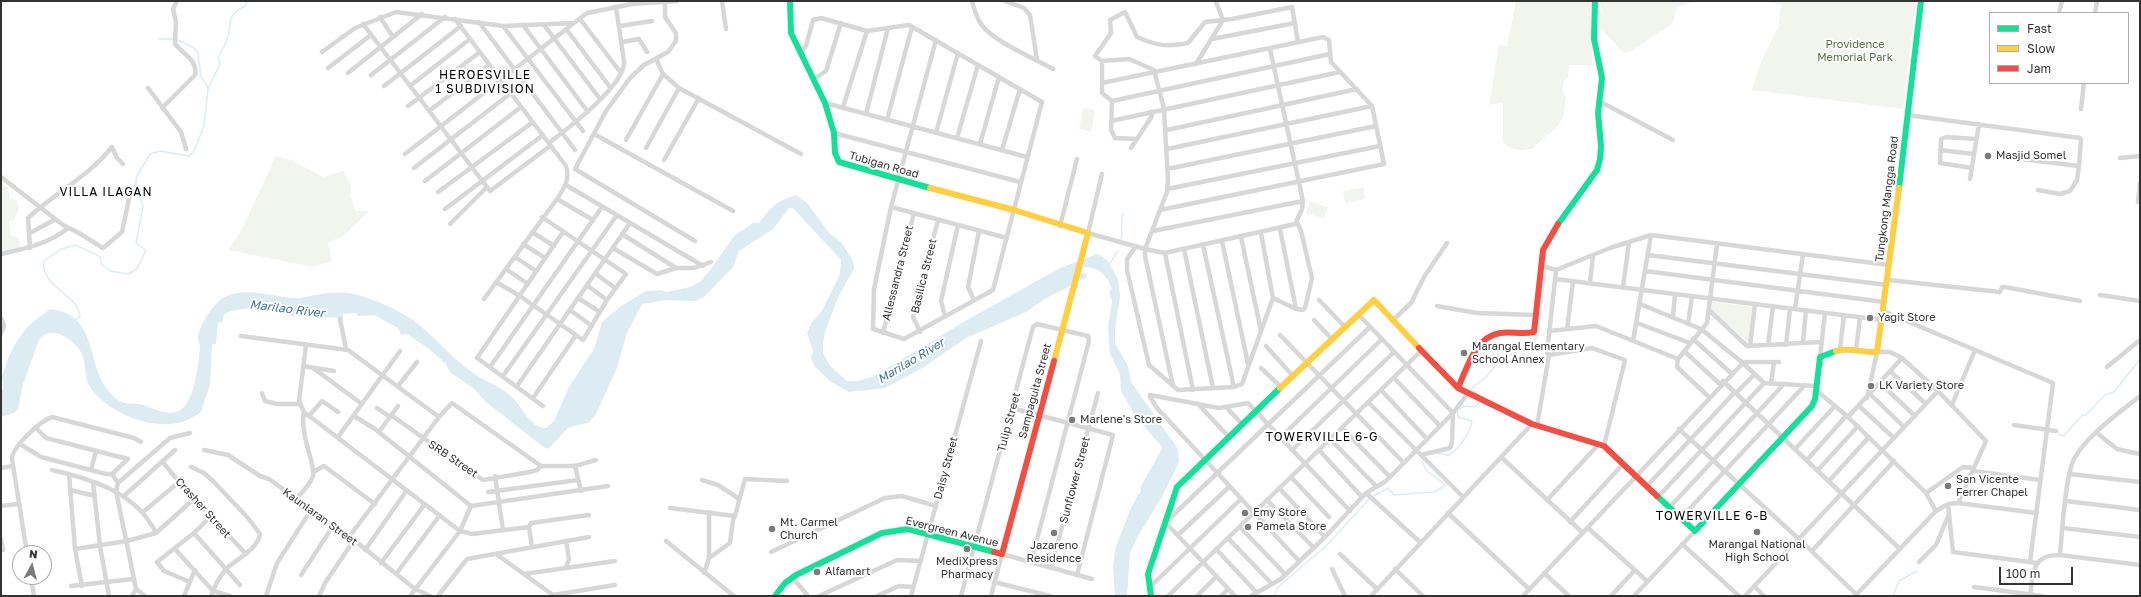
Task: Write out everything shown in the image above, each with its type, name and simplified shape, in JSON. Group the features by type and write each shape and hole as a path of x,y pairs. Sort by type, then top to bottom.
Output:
{"street":[{"path":"162,108 195,75 196,71 189,56 176,41 176,22 173,9 177,1"},
{"path":"405,154 567,30 574,23 594,11 631,3 677,1"},
{"path":"722,1 726,29"},
{"name":"Tubigan Road","path":"790,1 791,33 825,103 834,133 835,153 839,162 897,180 1014,210 1060,226 1088,233"},
{"path":"972,1 981,24 986,30 1053,69"},
{"path":"1004,1 1024,8 1030,15 1037,60"},
{"path":"1458,388 1470,360 1488,337 1500,333 1534,332 1543,250 1547,241 1597,170 1601,146 1598,122 1602,78 1594,39 1595,1"},
{"name":"Tungkong Mangga Road","path":"1868,396 1882,320 1921,1"},
{"path":"2059,12 2062,1"},
{"path":"2095,12 2097,1"},
{"path":"665,2 666,17 676,33 676,38 668,52 644,65 630,78 606,111 575,169 695,241"},
{"path":"1216,2 1223,20"},
{"path":"363,24 460,154 490,191 588,112 621,73 625,66 616,7"},
{"path":"1112,101 1102,93 1102,62 1096,56 1096,52 1106,42 1111,33 1110,20 1125,12 1136,37 1155,45 1168,46 1188,43 1205,22 1292,7 1298,42"},
{"path":"322,52 355,28 396,12 445,17 503,26 574,23"},
{"path":"348,73 422,14"},
{"path":"380,17 393,37"},
{"path":"371,75 391,61 445,17"},
{"path":"801,53 806,46 813,20 821,18 867,31 909,24 1042,102 993,290 945,316 920,332 904,339 873,329 874,289 897,180 936,40"},
{"path":"455,19 550,144 566,166 568,172 566,185 484,299"},
{"path":"580,19 621,73"},
{"path":"1196,64 1223,20"},
{"path":"620,26 652,21"},
{"path":"479,22 575,150"},
{"path":"814,79 826,72 841,23"},
{"path":"1212,39 1295,23"},
{"path":"523,25 588,112"},
{"path":"544,25 600,99"},
{"path":"384,86 399,72 461,26"},
{"path":"503,26 583,132"},
{"path":"887,120 912,27"},
{"path":"866,114 888,28"},
{"path":"567,30 610,87"},
{"path":"843,107 867,31"},
{"path":"328,68 371,35"},
{"path":"1102,83 1298,42 1327,38 1329,40 1331,62 1372,106 1384,164 1160,210"},
{"path":"410,86 470,39"},
{"path":"622,42 639,39 647,52"},
{"path":"1102,174 1088,233 1145,249 1165,253 1280,229 1291,226 1297,222 1302,209 1303,201 1270,49"},
{"path":"408,106 480,52"},
{"path":"936,133 958,53"},
{"path":"1112,101 1330,54"},
{"path":"656,59 663,74 679,88 802,154"},
{"path":"1102,62 1129,59 1154,70 1164,110 1167,130 1168,189 1145,249 1173,386"},
{"path":"428,111 489,65"},
{"path":"957,138 978,65"},
{"path":"1111,121 1340,72"},
{"path":"626,140 663,74"},
{"path":"980,144 999,77"},
{"path":"2081,109 2084,84"},
{"path":"148,88 181,132 186,149"},
{"path":"646,148 679,88"},
{"path":"1002,150 1020,89"},
{"path":"1167,130 1357,89"},
{"path":"414,168 511,94"},
{"path":"664,160 699,98"},
{"path":"1112,101 1111,130 1115,138 1137,139"},
{"path":"1599,101 1673,140"},
{"path":"825,103 1027,157"},
{"path":"1167,149 1372,106"},
{"path":"425,181 521,107"},
{"path":"1131,148 1152,116 1150,112"},
{"path":"1907,115 2080,138 2082,143 2077,180 2070,191 2060,194 2038,190"},
{"path":"438,192 533,122"},
{"path":"1970,179 1979,124"},
{"path":"1167,169 1376,126"},
{"path":"834,133 905,153 1020,182"},
{"path":"594,134 733,211"},
{"path":"445,209 481,180 543,135"},
{"path":"1972,168 1940,163 1940,150 1943,137 1976,139"},
{"path":"30,248 28,218 40,207 74,184 96,165 112,146 116,152 116,158 123,164"},
{"path":"1168,189 1380,146"},
{"path":"1940,150 1974,154"},
{"path":"2120,158 2140,156"},
{"path":"1060,226 1077,159"},
{"path":"2021,159 2079,166"},
{"path":"1,177 40,207 54,220 103,248 122,232 130,194"},
{"path":"2138,202 2140,182"},
{"path":"566,185 703,266"},
{"path":"450,224 487,187"},
{"path":"557,198 592,220"},
{"path":"1153,231 1303,201"},
{"path":"490,367 602,206"},
{"path":"891,206 1007,238"},
{"name":"Allessandra Street","path":"883,333 914,213"},
{"path":"503,376 617,215"},
{"path":"496,282 520,296 583,340 607,300 626,274 542,217"},
{"path":"30,233 54,220"},
{"name":"Basilica Street","path":"920,332 914,317 938,220"},
{"path":"1274,298 1296,309 1303,310 1305,308 1312,278 1297,222"},
{"path":"517,386 578,298 588,286 630,223"},
{"path":"945,316 941,301 958,225"},
{"path":"1,254 30,248 59,235 68,228"},
{"path":"1280,229 1296,309"},
{"path":"974,300 968,287 979,231"},
{"path":"532,232 554,246"},
{"path":"543,406 477,358 563,232"},
{"name":"Sampaguita Street","path":"1002,554 1088,233"},
{"path":"1136,246 1127,259 1127,270 1149,365 1178,390 1234,387 1242,384 1248,364 1274,298 1261,233"},
{"path":"622,234 676,268"},
{"path":"1542,266 1556,270 1593,255 1651,235 1889,265"},
{"path":"1633,341 1651,235"},
{"path":"1241,237 1261,331"},
{"path":"1222,241 1248,364"},
{"path":"1624,287 1630,242"},
{"path":"1393,320 1411,303 1424,277 1447,243"},
{"path":"523,244 545,258"},
{"path":"1709,397 1677,367 1678,359 1707,323 1717,244"},
{"path":"1203,245 1234,387"},
{"path":"613,248 657,274 676,268 694,268 711,262"},
{"path":"1184,249 1213,388"},
{"path":"1165,253 1192,390"},
{"path":"1786,344 1803,254"},
{"path":"1590,283 1593,255"},
{"path":"1648,255 1800,274 1887,282 2000,292 2002,287 2005,287 2080,301"},
{"path":"514,257 536,271"},
{"path":"506,269 528,284"},
{"path":"1371,596 1500,457 1535,425 1549,355 1547,353 1556,270"},
{"path":"1645,272 1884,302"},
{"path":"596,274 615,288"},
{"path":"1555,279 1882,320"},
{"path":"1567,329 1573,281"},
{"path":"588,286 607,300"},
{"path":"1673,317 1675,294"},
{"path":"2100,295 2140,301"},
{"path":"1688,324 1692,296"},
{"path":"578,298 600,312"},
{"path":"1319,300 1344,327"},
{"path":"1152,596 1148,574 1167,522 1177,487 1205,459 1256,413 1292,375 1374,300 1421,352 1458,388 1535,425 1601,445 1695,531"},
{"path":"1640,304 1701,329 1742,362 1764,383 1805,385 1816,388 1858,426 1926,493 1936,512"},
{"path":"1750,346 1755,304"},
{"path":"1437,306 1477,313 1536,315"},
{"path":"1768,345 1773,306"},
{"path":"570,310 592,326"},
{"path":"1709,310 1747,346 1821,342"},
{"path":"1802,343 1806,310"},
{"path":"1883,311 2053,383 2030,562"},
{"path":"1634,596 1812,406 1816,388 1826,313"},
{"path":"1358,314 1454,413 1452,442 1450,448 1421,455"},
{"path":"1840,349 1844,315"},
{"path":"1856,351 1860,317"},
{"path":"1,318 4,326 1,333"},
{"path":"340,319 346,349"},
{"path":"1314,320 1331,338"},
{"path":"1636,322 1692,341 1731,373"},
{"name":"Tulip Street","path":"961,596 1034,325 1040,324 1062,330"},
{"path":"1549,331 1596,326 1678,359"},
{"path":"1167,522 1217,472 1370,327"},
{"path":"1031,562 1089,341 1088,336 1062,330"},
{"path":"533,398 576,335"},
{"path":"1280,335 1404,463"},
{"path":"241,336 346,349 439,417"},
{"path":"1280,438 1382,339"},
{"path":"2107,367 2140,340"},
{"name":"Daisy Street","path":"911,596 981,341"},
{"path":"306,345 299,404 304,412 460,530 472,534 529,527 533,522 589,515"},
{"path":"1266,346 1292,375"},
{"path":"1547,500 1601,445 1625,360 1592,348 1549,355"},
{"path":"1820,357 1840,349 1890,352 1902,358 1952,405 1986,441 1958,503"},
{"path":"1952,405 1975,350"},
{"path":"338,437 400,351"},
{"path":"1684,351 1746,403 1900,548"},
{"path":"1292,450 1394,352"},
{"path":"1168,596 1421,352"},
{"path":"1807,460 1859,406 1902,358"},
{"path":"398,386 417,362"},
{"path":"1522,596 1588,528 1742,362 1776,362 1771,383"},
{"path":"304,366 334,370"},
{"path":"313,368 362,404"},
{"path":"1261,368 1281,387"},
{"path":"1890,372 1926,404"},
{"path":"1646,487 1754,374"},
{"path":"1394,378 1440,426"},
{"path":"1880,382 1915,416"},
{"path":"1658,497 1764,383"},
{"path":"1669,508 1784,384"},
{"path":"1681,518 1805,385"},
{"path":"1381,390 1427,439"},
{"path":"1745,596 1938,391"},
{"path":"262,393 265,401 277,404 299,404"},
{"name":"Sunflower Street","path":"1051,568 1098,393"},
{"path":"1251,596 1286,574 1314,548 1364,495 1390,477 1454,413 1468,394"},
{"path":"1299,561 1157,408 1150,395 1219,408 1248,403 1267,425 1350,510"},
{"path":"1868,396 1904,427"},
{"path":"2060,556 2066,501 2074,458 2082,447 2140,396"},
{"path":"309,416 322,401 338,412"},
{"path":"1368,402 1463,497"},
{"path":"319,596 325,583 375,504 449,404 455,404 541,466 575,466 596,460"},
{"path":"1198,404 1229,437"},
{"path":"379,432 398,406"},
{"path":"1795,449 1835,406"},
{"path":"1859,406 1894,438"},
{"path":"1226,407 1243,425"},
{"name":"SRB Street","path":"377,408 483,480 495,476"},
{"path":"1012,408 1113,435 1077,575"},
{"path":"296,499 311,479 313,472 303,428 304,412"},
{"path":"354,416 379,432 471,506 500,503 608,486"},
{"path":"26,545 18,504 12,454 36,428 49,418 55,417 134,438 141,442"},
{"path":"2014,425 2056,432"},
{"path":"1818,470 1858,426"},
{"path":"36,428 46,438 128,459 112,474"},
{"path":"1342,428 1390,477"},
{"path":"1679,429 1740,483 1856,596 1900,548 1936,512 1948,504 1958,503 2036,513"},
{"path":"144,596 136,589 133,579 127,541 116,491 118,483 170,438 190,433"},
{"path":"2097,433 2117,449 2140,454"},
{"path":"1830,481 1869,437"},
{"path":"1330,439 1376,486"},
{"path":"20,444 41,457 112,474 118,483"},
{"path":"124,496 175,450"},
{"name":"Kaunlaran Street","path":"204,450 228,454 269,479 352,539 415,589 430,596"},
{"path":"1319,450 1364,495 1420,542"},
{"path":"91,470 96,451"},
{"path":"1500,457 1583,533"},
{"name":"Crasher Street","path":"162,461 194,499 246,554"},
{"path":"1812,552 1894,461"},
{"path":"1570,522 1623,464"},
{"path":"1,468 13,466"},
{"path":"313,472 324,466 375,504"},
{"path":"503,530 495,476 530,472 537,470 541,466"},
{"path":"575,466 581,491"},
{"path":"1926,493 1963,466 1974,470 2040,480"},
{"path":"191,467 204,473 213,481 260,534 246,554 227,569 212,594"},
{"path":"52,470 69,474 116,491 143,512 156,533"},
{"path":"69,474 75,549 82,586"},
{"path":"2070,474 2140,482"},
{"path":"1291,477 1329,517"},
{"path":"488,492 578,480"},
{"path":"702,480 718,485 739,501"},
{"path":"709,558 730,543 732,525 745,480 787,481"},
{"path":"93,482 100,546 109,596"},
{"path":"143,512 179,482"},
{"path":"1178,536 1229,487"},
{"path":"1279,488 1325,537"},
{"path":"70,490 95,496"},
{"path":"365,550 407,490"},
{"path":"771,552 885,498 902,496 936,506"},
{"path":"75,549 127,541 156,533 194,499"},
{"path":"1150,586 1241,499"},
{"path":"1267,500 1314,548"},
{"path":"2066,501 2140,510"},
{"path":"1,506 18,504"},
{"path":"381,562 425,504"},
{"path":"1948,504 1953,552 2030,562 2037,562 2047,556 2060,556 2140,565"},
{"path":"410,596 460,530 471,506"},
{"path":"670,508 735,516"},
{"path":"266,596 270,589 277,563 311,510"},
{"path":"704,573 709,558 709,512"},
{"path":"1448,513 1529,589"},
{"path":"1919,562 1936,546 1948,514"},
{"path":"396,574 440,515"},
{"path":"190,582 164,571 157,562 194,533 211,516"},
{"path":"1167,522 1189,548 1235,596"},
{"path":"301,575 333,526"},
{"path":"529,527 532,547"},
{"path":"1240,527 1286,574"},
{"path":"1588,528 1647,581"},
{"path":"2063,528 2140,537"},
{"name":"Evergreen Avenue","path":"775,596 792,576 882,532 900,529 927,534 1092,579"},
{"path":"194,533 240,585"},
{"path":"438,596 464,562 471,558 589,537"},
{"path":"1228,538 1272,584"},
{"path":"1,539 3,550"},
{"path":"566,541 568,559 566,568"},
{"path":"666,541 734,596"},
{"path":"1682,544 1739,596"},
{"path":"175,549 195,570 212,594 230,596"},
{"path":"1216,549 1257,592"},
{"path":"496,554 553,595 615,585"},
{"path":"990,596 1002,554"},
{"path":"1340,554 1377,589"},
{"path":"818,596 897,560 920,561"},
{"path":"524,574 615,561"},
{"path":"2030,595 2037,562"},
{"path":"1332,569 1345,596"},
{"path":"1395,569 1423,596"},
{"path":"184,596 195,570"},
{"path":"1610,596 1635,570"},
{"path":"1544,573 1569,596"},
{"path":"792,576 808,596"},
{"path":"1197,596 1217,576"},
{"path":"70,586 82,586 133,579"},
{"path":"994,582 1050,596"},
{"path":"32,585 34,596"},
{"path":"877,596 899,586 913,587"},
{"path":"1754,587 1764,596"},
{"path":"1974,587 2042,596"},
{"path":"132,596 136,589"},
{"path":"1221,596 1228,589"}],"green space":[{"path":"1516,1 1592,1 1592,65 1569,65 1568,77 1564,81 1562,90 1566,97 1563,118 1558,125 1532,149 1521,150 1510,148 1503,142 1503,102 1489,105 1499,45 1507,46"},
{"path":"1599,1 1697,1 1677,7 1673,23 1631,51 1624,53 1599,27 1599,16 1603,12"},
{"name":"Providence Memorial Park","path":"1767,1 1916,1 1903,109 1752,90 1761,62 1778,28 1781,5"},
{"path":"1083,108 1095,110 1091,132 1079,129"},
{"path":"276,156 291,160 323,177 343,171 351,186 350,195 356,211 369,211 342,237 328,242 332,261 313,267 228,250 240,233"},
{"path":"1,183 8,188 10,199 16,200 19,206 15,220 9,221 11,236 18,237 20,248 1,252"},
{"path":"1363,187 1365,199 1345,203 1343,191"},
{"path":"1310,201 1328,207 1324,219 1306,213"},
{"path":"1712,302 1754,307 1750,344 1711,309"}],"water":[{"path":"796,195 808,204 829,233 841,242 853,261 854,269 838,297 825,332 823,344 823,353 830,366 847,381 858,381 874,376 967,320 1060,268 1098,254 1107,260 1118,279 1120,296 1115,329 1115,343 1128,366 1131,382 1178,449 1179,462 1162,497 1138,536 1130,553 1127,596 1115,596 1113,566 1116,546 1131,508 1138,495 1161,465 1163,455 1162,447 1136,417 1121,391 1120,374 1110,354 1108,326 1112,301 1109,292 1112,289 1105,276 1094,268 1083,267 1082,273 1087,274 1087,277 1043,300 1026,312 966,338 924,367 885,388 849,392 830,381 815,367 811,358 813,351 807,333 812,322 822,311 840,274 841,260 793,208 789,208 773,229 739,251 733,267 704,297 695,301 666,300 642,304 627,333 617,368 595,416 588,423 569,427 548,449 542,446 486,402 473,388 450,372 446,364 429,349 407,334 401,335 398,328 374,315 357,316 356,313 343,314 343,318 294,316 256,309 241,309 224,314 222,323 218,322 216,344 212,344 210,385 201,412 185,421 173,424 159,424 132,418 108,405 88,384 82,353 75,344 65,336 48,333 39,340 23,384 18,409 14,413 1,417 1,396 3,388 2,376 9,356 17,341 29,325 50,309 67,314 79,323 86,334 100,377 108,390 120,401 140,404 159,411 172,413 182,409 191,394 197,374 200,347 198,337 199,332 208,314 222,299 235,293 244,292 302,298 339,292 356,294 392,308 412,319 425,329 469,370 502,389 512,397 535,425 546,428 554,421 569,387 594,349 602,322 621,306 646,291 660,290 667,292 690,287 700,282 734,236 753,223 759,223 774,205"}],"waterway":[{"path":"76,320 80,316 78,308 53,284 44,270 44,261 61,249 76,245 100,257 101,264 110,271 128,274 137,269 146,250 136,243 143,206 136,189 136,178 150,154 160,151 189,156 194,151 204,126 208,89 220,64 218,58 229,34 231,17 245,6 247,1"},
{"path":"159,39 175,39"},
{"path":"178,40 194,48 198,53 201,77 206,83 208,89"},
{"path":"1121,241 1123,214"},
{"path":"1108,266 1118,251"},
{"path":"1478,395 1471,389 1487,376 1496,365 1511,354 1525,350 1537,337 1546,269"},
{"path":"2058,434 2064,436 2082,415 2086,415 2105,395 2114,392 2140,359"},
{"path":"1436,453 1449,455 1457,449 1469,431 1472,421 1458,417 1457,410 1465,406 1476,407 1479,403"},
{"name":"Marilao River","path":"1145,488 1167,449"},
{"path":"1373,496 1388,488 1394,495 1434,492 1446,485 1427,471 1422,462"},
{"path":"1275,594 1278,587 1326,546 1369,499"},
{"path":"1893,596 1899,581 1917,571"}],"traffic: fast":[{"path":"790,1 791,33 825,103 834,133 835,153 839,162 930,188"},
{"path":"1558,224 1597,170 1600,159 1601,146 1598,113 1602,78 1594,39 1595,1"},
{"path":"1899,188 1921,1"},
{"path":"1657,496 1695,531 1812,406 1815,399 1820,357 1836,351"},
{"path":"1151,596 1148,574 1177,487 1280,388"},
{"path":"775,596 785,583 796,575 882,533 908,529 994,552"}],"traffic: slow":[{"path":"930,188 1014,210 1088,233 1054,361"},
{"path":"1836,351 1851,350 1877,352 1899,188"},
{"path":"1280,388 1374,300 1419,348"}],"traffic: jam":[{"path":"1458,388 1473,354 1484,340 1500,333 1534,332 1543,250 1558,224"},
{"path":"1419,348 1458,388 1532,424 1604,446 1657,496"},
{"path":"994,552 1002,554 1054,361"}],"place":[{"name":"Masjid Somel","path":"1988,156"},
{"name":"Yagit Store","path":"1870,318"},
{"name":"Marangal Elementary School Annex","path":"1464,353"},
{"name":"LK Variety Store","path":"1871,386"},
{"name":"Marlene's Store","path":"1072,420"},
{"name":"San Vicente Ferrer Chapel","path":"1948,486"},
{"name":"Emy Store","path":"1245,513"},
{"name":"Pamela Store","path":"1248,527"},
{"name":"Mt. Carmel Church","path":"772,529"},
{"name":"Marangal National High School","path":"1757,532"},
{"name":"Jazareno Residence","path":"1054,533"},
{"name":"MediXpress Pharmacy","path":"967,549"},
{"name":"Alfamart","path":"817,572"}],"district":[{"name":"HEROESVILLE 1 SUBDIVISION","path":"485,82"},
{"name":"VILLA ILAGAN","path":"106,192"},
{"name":"TOWERVILLE 6-G","path":"1322,437"},
{"name":"TOWERVILLE 6-B","path":"1712,516"}]}
